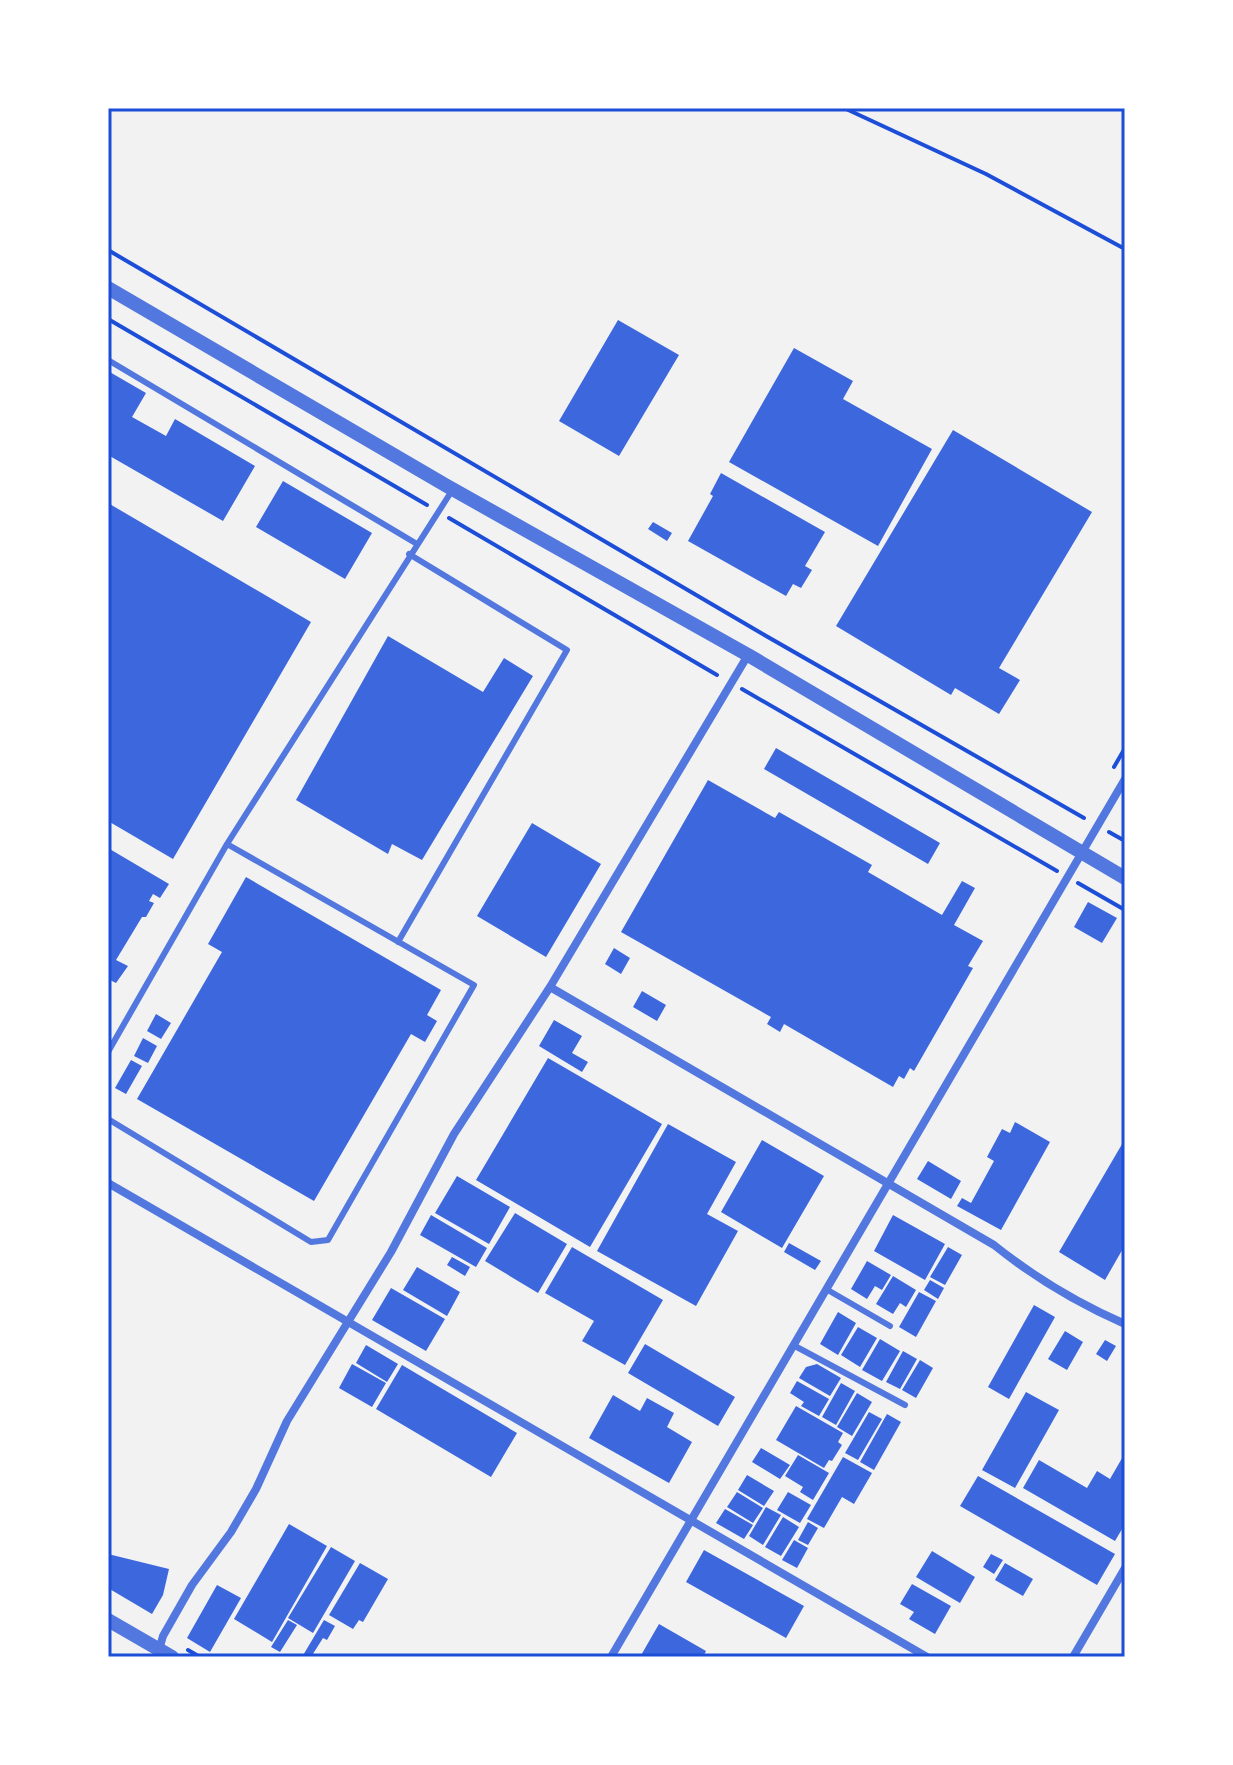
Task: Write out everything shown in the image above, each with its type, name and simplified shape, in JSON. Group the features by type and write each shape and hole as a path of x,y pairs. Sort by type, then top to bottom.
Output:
{"street":[{"path":"108,288 453,489 748,655 1125,878"},
{"path":"164,1655 163,1636 192,1585 250,1500 287,1421 391,1252 454,1134 550,987 748,655"},
{"path":"611,1657 1125,779"},
{"path":"550,987 994,1245 1032,1275 1088,1308 1125,1324"},
{"path":"108,1183 927,1657"},
{"path":"1073,1657 1125,1568"},
{"path":"108,1620 164,1655"}],"lane":[{"path":"108,360 417,544"},
{"path":"108,1052 227,844 453,489"},
{"path":"398,942 567,650 409,554"},
{"path":"108,1119 311,1242 328,1240 474,985 227,844"},
{"path":"826,1289 890,1326"},
{"path":"793,1345 905,1405"}],"path":[{"path":"844,108 986,174 1125,249"},
{"path":"108,250 761,633 1125,841"},
{"path":"108,319 1125,910"}],"building":[{"path":"618,320 679,355 619,456 559,421"},
{"path":"794,348 853,381 843,399 932,449 878,546 729,462"},
{"path":"108,371 146,393 132,417 166,436 175,419 255,466 223,521 108,455"},
{"path":"953,430 1092,512 999,668 1020,680 999,714 955,688 951,695 836,626"},
{"path":"721,473 825,532 805,566 812,570 801,588 793,584 786,596 688,541 713,496 710,494"},
{"path":"283,481 372,533 345,579 256,527"},
{"path":"108,503 311,622 173,859 108,821"},
{"path":"653,522 672,533 667,541 648,529"},
{"path":"388,636 483,692 504,658 533,676 422,860 392,844 388,854 296,800"},
{"path":"776,748 940,843 928,864 764,769"},
{"path":"708,780 775,818 779,812 872,865 868,872 942,915 962,881 975,888 954,925 983,941 968,966 973,968 914,1071 910,1068 904,1079 899,1076 893,1087 784,1024 780,1032 767,1024 771,1017 621,932"},
{"path":"532,823 601,864 546,957 477,916"},
{"path":"108,848 169,884 160,898 153,894 149,901 154,903 116,960 128,966 116,983 108,979"},
{"path":"246,877 441,990 427,1015 437,1021 425,1042 411,1034 314,1201 137,1099 222,952 208,944"},
{"path":"1088,902 1117,918 1102,943 1074,927"},
{"path":"614,948 630,958 621,974 605,964"},
{"path":"642,991 666,1005 657,1021 633,1007"},
{"path":"156,1014 171,1023 161,1039 147,1031"},
{"path":"554,1020 582,1036 572,1053 588,1062 582,1072 539,1046"},
{"path":"143,1038 157,1046 148,1063 134,1056"},
{"path":"548,1058 662,1124 590,1247 476,1180"},
{"path":"131,1060 142,1066 126,1094 115,1088"},
{"path":"1015,1122 1050,1142 1001,1230 957,1206 962,1198 971,1203 994,1161 987,1157 1002,1129 1010,1133"},
{"path":"668,1124 736,1162 707,1214 738,1231 696,1306 597,1251"},
{"path":"1125,1139 1125,1245 1105,1280 1059,1252"},
{"path":"762,1140 824,1176 782,1248 721,1212"},
{"path":"928,1161 961,1181 951,1199 917,1179"},
{"path":"457,1176 510,1207 489,1244 435,1213"},
{"path":"515,1213 567,1244 538,1293 485,1261"},
{"path":"431,1215 487,1248 476,1267 420,1235"},
{"path":"893,1215 945,1244 925,1280 874,1251"},
{"path":"789,1243 821,1261 815,1270 784,1252"},
{"path":"572,1247 663,1300 625,1365 582,1341 594,1321 545,1293"},
{"path":"948,1247 962,1255 945,1285 930,1277"},
{"path":"452,1257 470,1267 465,1276 447,1265"},
{"path":"867,1261 891,1275 882,1290 875,1286 867,1299 851,1289"},
{"path":"417,1267 460,1292 447,1316 403,1290"},
{"path":"893,1276 916,1290 906,1307 900,1303 893,1314 876,1304"},
{"path":"930,1280 944,1288 938,1299 924,1290"},
{"path":"391,1288 445,1319 426,1351 372,1320"},
{"path":"919,1292 936,1301 916,1337 899,1327"},
{"path":"1034,1305 1055,1317 1009,1399 988,1387"},
{"path":"838,1312 856,1323 838,1355 820,1344"},
{"path":"858,1327 877,1338 860,1367 841,1355"},
{"path":"1065,1331 1083,1342 1067,1370 1048,1359"},
{"path":"880,1339 900,1351 882,1381 862,1370"},
{"path":"1105,1340 1116,1346 1107,1361 1096,1354"},
{"path":"645,1344 735,1397 718,1426 628,1373"},
{"path":"366,1345 398,1364 387,1382 356,1363"},
{"path":"903,1351 917,1359 900,1389 886,1382"},
{"path":"920,1360 933,1368 916,1398 902,1390"},
{"path":"352,1364 386,1383 372,1407 339,1388"},
{"path":"817,1364 841,1378 830,1396 799,1378 806,1367"},
{"path":"402,1365 517,1433 491,1477 376,1409"},
{"path":"797,1381 829,1399 819,1416 801,1406 804,1402 790,1393"},
{"path":"841,1383 855,1391 836,1425 822,1417"},
{"path":"1026,1392 1059,1410 1015,1488 982,1470"},
{"path":"857,1393 872,1402 852,1436 837,1427"},
{"path":"613,1395 640,1411 647,1398 674,1413 667,1427 692,1442 669,1483 589,1438"},
{"path":"796,1406 843,1433 838,1442 842,1445 824,1468 776,1440"},
{"path":"869,1412 882,1419 858,1460 845,1453"},
{"path":"887,1414 901,1422 874,1470 860,1462"},
{"path":"761,1448 790,1465 780,1479 752,1462"},
{"path":"1125,1453 1125,1524 1115,1541 1023,1488 1039,1460 1087,1488 1097,1471 1110,1479"},
{"path":"798,1455 829,1473 813,1500 800,1492 803,1487 785,1476"},
{"path":"843,1457 872,1473 854,1504 842,1497 824,1528 807,1519"},
{"path":"747,1475 774,1491 764,1506 738,1490"},
{"path":"978,1476 1115,1554 1097,1585 960,1506"},
{"path":"737,1492 763,1508 753,1523 727,1507"},
{"path":"788,1492 811,1505 800,1523 777,1510"},
{"path":"766,1507 781,1515 763,1545 749,1536"},
{"path":"725,1509 753,1525 744,1539 716,1523"},
{"path":"783,1517 799,1527 781,1556 765,1547"},
{"path":"808,1522 818,1528 808,1545 798,1540"},
{"path":"289,1524 327,1546 272,1642 234,1619"},
{"path":"794,1540 808,1548 797,1568 782,1560"},
{"path":"331,1547 355,1561 313,1633 288,1618"},
{"path":"704,1550 804,1606 786,1638 686,1582"},
{"path":"932,1551 975,1577 960,1603 916,1577"},
{"path":"108,1554 169,1569 163,1595 152,1614 108,1588"},
{"path":"991,1554 1003,1560 994,1574 983,1567"},
{"path":"360,1563 388,1579 363,1622 359,1620 353,1629 329,1615"},
{"path":"1005,1563 1033,1579 1023,1596 995,1580"},
{"path":"912,1584 951,1606 935,1634 909,1619 914,1612 900,1604"},
{"path":"217,1585 241,1598 210,1652 187,1638"},
{"path":"288,1620 297,1625 280,1652 271,1647"},
{"path":"324,1620 335,1626 327,1640 323,1638 311,1657 302,1657"},
{"path":"659,1624 706,1651 703,1657 640,1657"}]}
